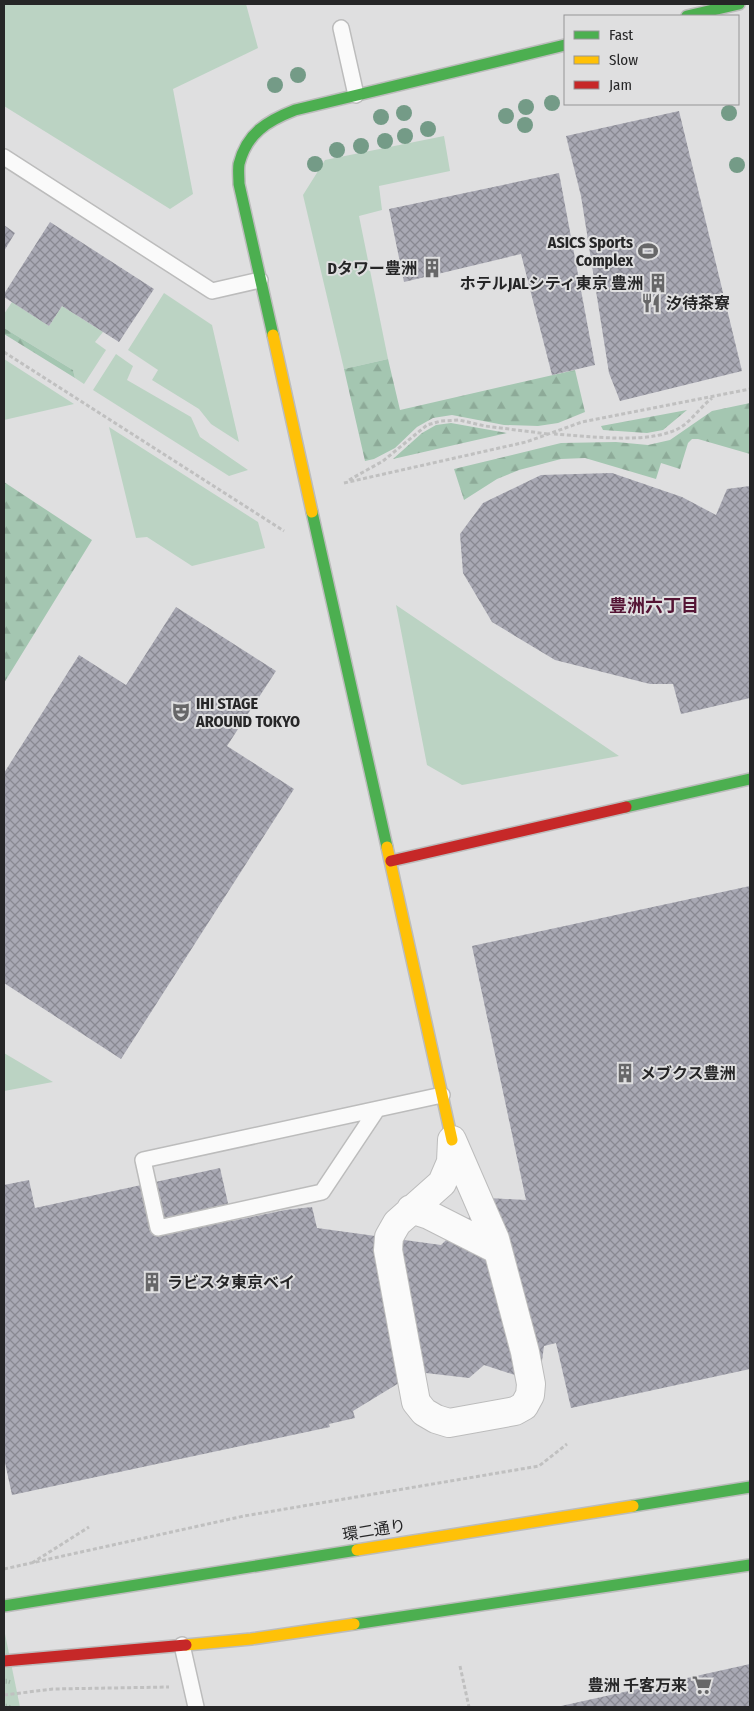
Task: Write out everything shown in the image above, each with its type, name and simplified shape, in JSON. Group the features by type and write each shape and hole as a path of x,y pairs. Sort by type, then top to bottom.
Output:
{"street":[{"path":"690,15 739,4"},
{"path":"452,1140 451,1162 442,1183 397,1223 389,1237 388,1250 416,1402 424,1412 436,1420 449,1423 515,1411 524,1406 530,1395 531,1384 525,1352 495,1239 452,1140 260,280 239,184 238,165 257,130 274,118 295,110 564,45"},
{"path":"390,861 750,779"},
{"path":"411,1209 429,1215 498,1250"},
{"name":"環二通り","path":"4,1606 750,1487"},
{"path":"4,1662 26,1658 251,1639 750,1565"}],"lane":[{"path":"341,28 356,95"},
{"path":"4,157 212,291 260,280"},
{"path":"376,1110 322,1192 158,1228 143,1160 376,1110 442,1096"},
{"path":"182,1644 196,1707"}],"path":[{"path":"4,352 284,531"},
{"path":"713,396 682,426 645,438 551,434 485,426 459,420 441,421 427,425 383,461 344,483 526,442 551,434 582,422 713,396 750,389"},
{"path":"4,1569 244,1516 539,1466 567,1444"},
{"path":"30,1564 89,1527"},
{"path":"460,1666 469,1707"},
{"path":"4,1695 53,1689 168,1686"}],"green space":[{"path":"4,4 246,4 258,48 173,89 193,194 170,209 4,106"},
{"path":"444,136 450,171 379,186 382,210 359,216 388,359 344,369 303,195 325,160"},
{"path":"164,293 212,325 239,442 211,424 199,409 152,380 158,370 128,350"},
{"path":"12,302 49,326 62,306 103,332 95,342 106,350 84,384 75,378 73,370 4,328 4,314"},
{"path":"4,328 73,370 75,378 4,334"},
{"path":"116,354 133,366 127,380 191,417 200,437 248,470 229,476 93,390"},
{"path":"4,359 74,404 4,420"},
{"path":"388,359 400,410 575,370 585,412 558,423 538,426 504,425 452,415 433,418 417,427 395,448 374,459 365,461 344,369"},
{"path":"750,403 750,454 698,439 692,439 688,443 680,469 661,463 656,479 585,458 561,459 519,470 497,479 464,500 454,469 561,443 616,442 648,445 670,440 712,411"},
{"path":"687,410 663,430 647,433 603,430 601,426"},
{"path":"451,423 507,433 393,459 422,433 436,425"},
{"path":"109,427 258,522 265,548 192,566 147,537 136,538"},
{"path":"4,482 92,540 4,683"},
{"path":"396,605 619,756 462,785 427,765"},
{"path":"4,1053 53,1082 4,1091"},
{"path":"4,1629 20,1707 4,1707"}],"building":[{"name":"ホテルJALシティ東京 豊洲","path":"679,111 742,371 620,401 609,373 581,196 566,136"},
{"name":"Dタワー豊洲","path":"559,173 595,365 552,375 521,254 404,282 389,209"},
{"path":"50,222 154,289 119,342 62,306 49,326 4,297 4,294"},
{"path":"4,225 15,233 4,251"},
{"path":"612,473 682,497 716,515 727,489 750,486 750,698 681,714 673,684 650,684 555,660 492,622 463,573 460,534 483,503 541,475"},
{"name":"IHI STAGE AROUND TOKYO","path":"176,607 276,671 227,746 294,789 121,1059 4,983 4,773 79,655 126,685"},
{"path":"750,886 750,1369 571,1408 556,1343 544,1346 539,1383 484,1365 469,1378 417,1372 353,1411 355,1418 329,1424 330,1427 12,1495 4,1458 4,1185 29,1180 35,1208 220,1168 232,1221 285,1210 312,1207 317,1228 441,1245 489,1198 526,1200 472,946"},
{"name":"豊洲 千客万来","path":"750,1664 750,1707 561,1707 561,1706"}],"traffic: fast":[{"path":"691,15 739,4"},
{"path":"273,335 239,184 239,164 247,144 253,136 267,124 295,110 564,45"},
{"path":"312,512 387,847"},
{"path":"626,807 750,779"},
{"path":"633,1506 750,1487"},
{"path":"4,1606 357,1550"},
{"path":"354,1624 750,1565"}],"traffic: slow":[{"path":"273,335 312,512"},
{"path":"387,847 452,1140"},
{"path":"357,1550 633,1506"},
{"path":"186,1645 251,1639 354,1624"}],"traffic: jam":[{"path":"391,861 626,807"},
{"path":"4,1661 186,1645"}],"place":[{"name":"ASICS Sports Complex","path":"648,251"},
{"name":"Dタワー豊洲","path":"432,268"},
{"name":"ホテルJALシティ東京 豊洲","path":"658,283"},
{"name":"汐待茶寮","path":"651,303"},
{"name":"IHI STAGE AROUND TOKYO","path":"181,712"},
{"name":"メブクス豊洲","path":"625,1073"},
{"name":"ラビスタ東京ベイ","path":"152,1282"},
{"name":"豊洲 千客万来","path":"702,1685"}],"district":[{"name":"豊洲六丁目","path":"654,606"}]}
